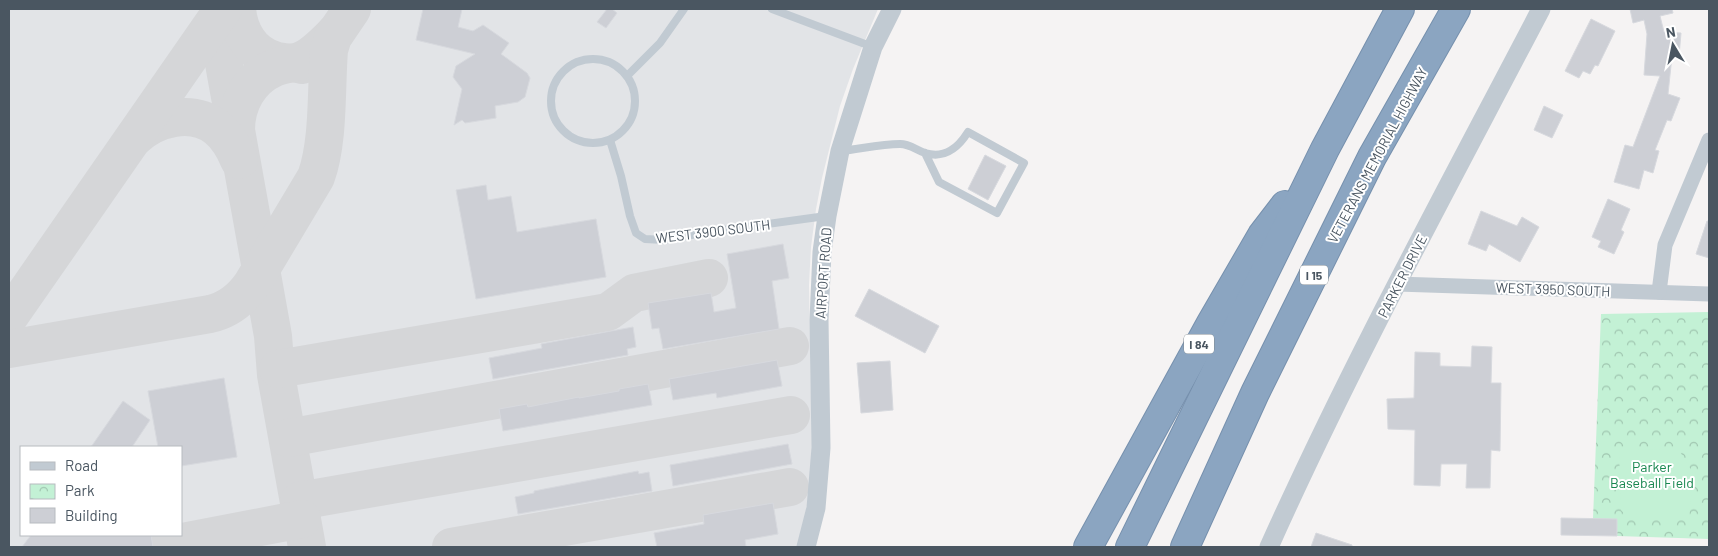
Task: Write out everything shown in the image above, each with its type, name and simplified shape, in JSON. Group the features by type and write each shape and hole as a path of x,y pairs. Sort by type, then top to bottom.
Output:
{"highway":[{"path":"1130,547 1325,149 1400,9"},
{"name":"VETERANS MEMORIAL HIGHWAY","path":"1185,547 1255,393 1372,157 1456,9"},
{"name":"I 84","path":"1088,547 1162,410 1262,235 1325,149"}],"street":[{"name":"AIRPORT ROAD","path":"806,547 816,508 821,448 819,320 822,252 827,216 840,151 873,47 892,9"},
{"name":"PARKER DRIVE","path":"1269,547 1299,481 1397,284 1541,9"},
{"path":"1659,292 1665,245 1709,140"},
{"name":"WEST 3950 SOUTH","path":"1397,284 1709,294"}],"lane":[{"path":"627,76 660,43 684,9"},
{"path":"772,9 873,47"},
{"path":"585,60 597,60 609,62 627,76 634,94 634,113 629,124 620,134 610,140 588,143 574,139 563,131 555,119 552,107 552,94 556,82 563,72 573,64 585,60"},
{"path":"840,151 900,144 912,146 925,153 942,154 960,145 968,132 1024,163 997,213 939,182 925,153"},
{"name":"WEST 3900 SOUTH","path":"610,140 636,233 645,239 664,240 708,232 827,216"}],"shaded area":[{"path":"9,9 878,9 840,106 816,209 809,285 812,455 808,501 798,547 9,547"}],"green space":[{"name":"Parker Baseball Field","path":"1709,312 1709,539 1617,536 1617,520 1593,519 1601,314"},
{"path":"1619,449 1679,450 1693,473 1689,519 1630,519 1621,510"}],"building":[{"path":"423,9 462,9 458,27 473,31 483,25 509,43 501,54 527,73 530,78 525,97 518,102 495,106 496,118 465,123 462,120 454,125 462,89 453,77 456,66 475,54 416,40"},
{"path":"607,9 612,9 617,13 606,28 597,22"},
{"path":"1630,9 1672,9 1673,13 1660,16 1664,32 1681,33 1679,56 1672,56 1668,94 1680,98 1671,121 1667,120 1655,150 1659,151 1653,173 1644,170 1639,189 1614,182 1625,145 1633,147 1660,76 1644,75 1647,34 1644,20 1633,23"},
{"path":"1591,19 1615,31 1598,66 1595,65 1590,74 1583,71 1579,78 1565,71"},
{"path":"1544,106 1563,115 1552,138 1534,130"},
{"path":"985,155 1006,166 988,200 968,189"},
{"path":"486,185 488,200 511,196 517,232 596,219 606,277 476,299 456,190"},
{"path":"1608,199 1630,209 1621,230 1624,232 1614,254 1598,247 1601,241 1592,237"},
{"path":"1481,211 1517,226 1522,217 1539,227 1520,262 1489,244 1486,251 1468,244"},
{"path":"1707,221 1709,221 1709,258 1696,254"},
{"path":"783,244 789,278 772,281 779,329 663,349 659,328 652,329 648,303 711,293 714,312 736,308 727,254"},
{"path":"869,289 939,326 925,353 855,316"},
{"path":"633,327 636,347 627,349 628,355 493,379 489,358 542,348 541,344"},
{"path":"1472,346 1492,347 1491,383 1501,383 1500,451 1491,450 1490,488 1466,488 1467,464 1441,464 1440,486 1414,485 1415,430 1388,429 1387,399 1414,398 1415,352 1440,353 1440,366 1471,367"},
{"path":"777,360 782,386 717,398 716,393 673,400 669,379"},
{"path":"890,361 893,410 861,413 857,363"},
{"path":"224,378 237,457 182,466 182,446 158,446 148,391"},
{"path":"648,384 652,405 503,431 499,409 527,404 528,407"},
{"path":"123,401 150,420 133,446 92,446"},
{"path":"788,444 792,464 673,486 670,465"},
{"path":"638,471 639,474 649,472 652,491 518,514 515,497 534,493 534,491"},
{"path":"773,503 778,534 745,540 746,547 657,547 654,533 704,524 703,515"},
{"path":"1561,518 1617,519 1617,536 1561,535"},
{"path":"1316,533 1352,545 1352,547 1311,547"},
{"path":"30,536 151,536 153,547 22,547"}],"taxiway":[{"path":"9,317 223,9"},
{"path":"226,9 222,29 223,58 273,336 276,375 307,547"},
{"path":"237,9 240,26 253,47 266,57 274,60 302,65"},
{"path":"9,349 210,314 234,304 252,284 316,177 325,131 329,50 333,37 352,9"},
{"path":"236,130 241,102 258,79 274,68 308,57 336,32"},
{"path":"134,138 152,125 163,121 174,118 196,118 207,122 221,131 230,142 239,160"},
{"path":"278,369 608,312 634,293 709,278"},
{"path":"288,438 790,346"},
{"path":"299,501 791,415"},
{"path":"451,547 790,487"},
{"path":"162,546 302,519"}]}
